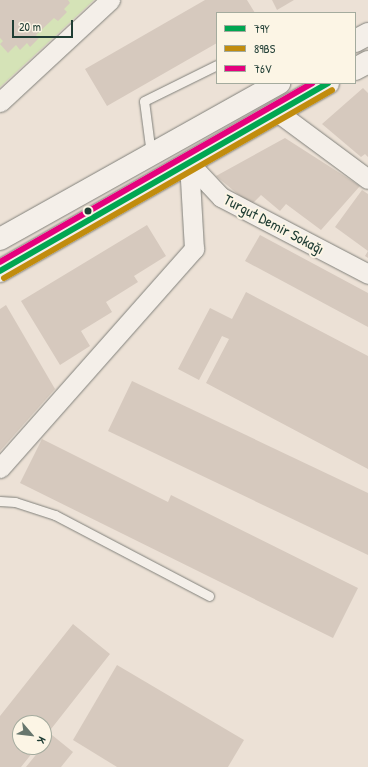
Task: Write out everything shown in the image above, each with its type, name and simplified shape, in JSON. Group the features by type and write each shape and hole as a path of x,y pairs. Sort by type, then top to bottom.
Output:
{"main road":[{"path":"356,40 368,34"},
{"path":"356,68 368,62"},
{"path":"0,239 278,84"},
{"path":"0,271 189,163 276,110 326,84"}],"street":[{"path":"0,102 106,1"},
{"path":"276,110 368,179"},
{"path":"0,468 194,250 189,163"},
{"name":"Turgut Demir Sokağı","path":"189,163 221,197 368,274"}],"lane":[{"path":"151,156 144,101 216,65"},
{"path":"0,501 15,502 55,515 209,596"}],"green space":[{"path":"0,0 94,0 0,87"}],"building":[{"path":"0,0 68,0 70,3 64,9 67,12 58,21 54,18 36,35 39,38 30,47 27,43 20,50 16,45 8,53 0,44 3,41 0,38"},
{"path":"205,0 247,0 254,12 216,12 216,44 107,106 85,69"},
{"path":"272,0 294,0 277,10"},
{"path":"363,88 368,93 368,157 365,154 361,157 322,124"},
{"path":"285,138 360,186 321,230 286,204 280,211 261,195 251,205 216,176"},
{"path":"362,190 368,194 368,251 335,227"},
{"path":"147,225 166,256 134,276 138,282 106,302 112,312 81,331 90,346 60,365 21,301"},
{"path":"260,235 368,293 368,327 245,261"},
{"path":"368,251 368,258 365,256"},
{"path":"246,292 368,356 368,469 206,383 229,339 222,336 199,380 178,369 210,308 232,319"},
{"path":"6,305 55,389 0,451 0,309"},
{"path":"132,381 368,493 368,555 108,431"},
{"path":"42,439 168,502 171,495 358,588 333,638 20,483"},
{"path":"73,624 110,654 52,728 52,715 12,715 12,755 31,755 21,767 0,767 0,716"},
{"path":"117,665 244,740 228,767 117,767 73,740"},
{"path":"52,735 73,752 61,767 26,767 36,755 52,755"}],"transit line":[{"name":"76V","path":"0,262 310,84"},
{"name":"79Y","path":"0,271 326,84"},
{"name":"89BS","path":"4,278 332,90"}]}
